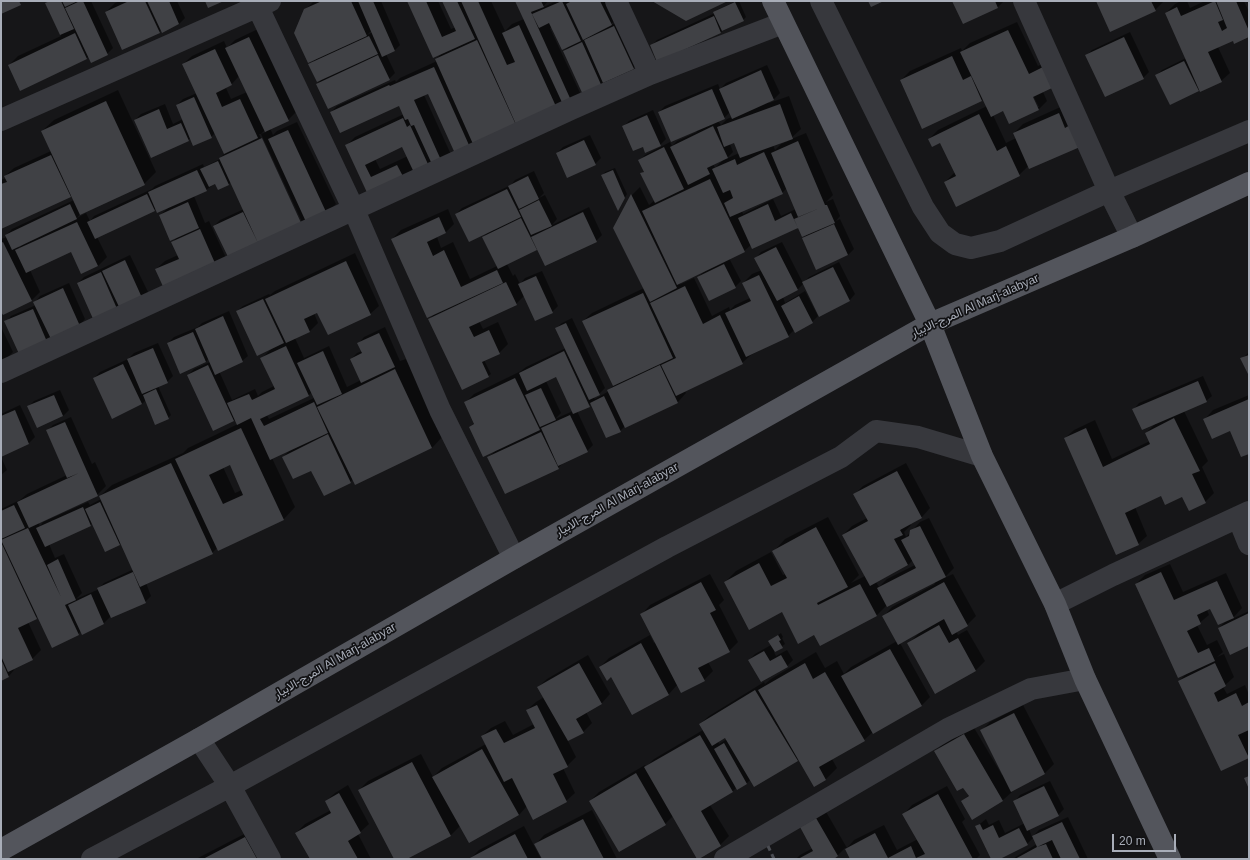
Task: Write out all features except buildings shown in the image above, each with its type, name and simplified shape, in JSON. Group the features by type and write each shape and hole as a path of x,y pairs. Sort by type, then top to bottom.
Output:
{"main road":[{"path":"773,1 930,324 982,456 1055,604 1085,679 1170,859"},
{"name":"المرج-الابيار Al Marj-alabyar","path":"1,850 199,739 514,558 930,324 1132,237 1249,183"}],"street":[{"path":"616,1 650,74"},
{"path":"821,1 923,207 940,233 955,244 971,248 1000,241 1109,191 1249,131"},
{"path":"1024,1 1109,191 1132,237"},
{"path":"1,120 261,3 354,210 440,410 514,558"},
{"path":"1,372 571,109 650,74 783,23"},
{"path":"92,859 230,786 668,547 841,457 876,431 918,437 982,456"},
{"path":"1055,604 1113,575 1243,515 1249,544"},
{"path":"725,859 948,729 1031,689 1085,679"},
{"path":"199,739 230,786 270,859"}],"railway":[{"path":"768,846 774,859"}]}
